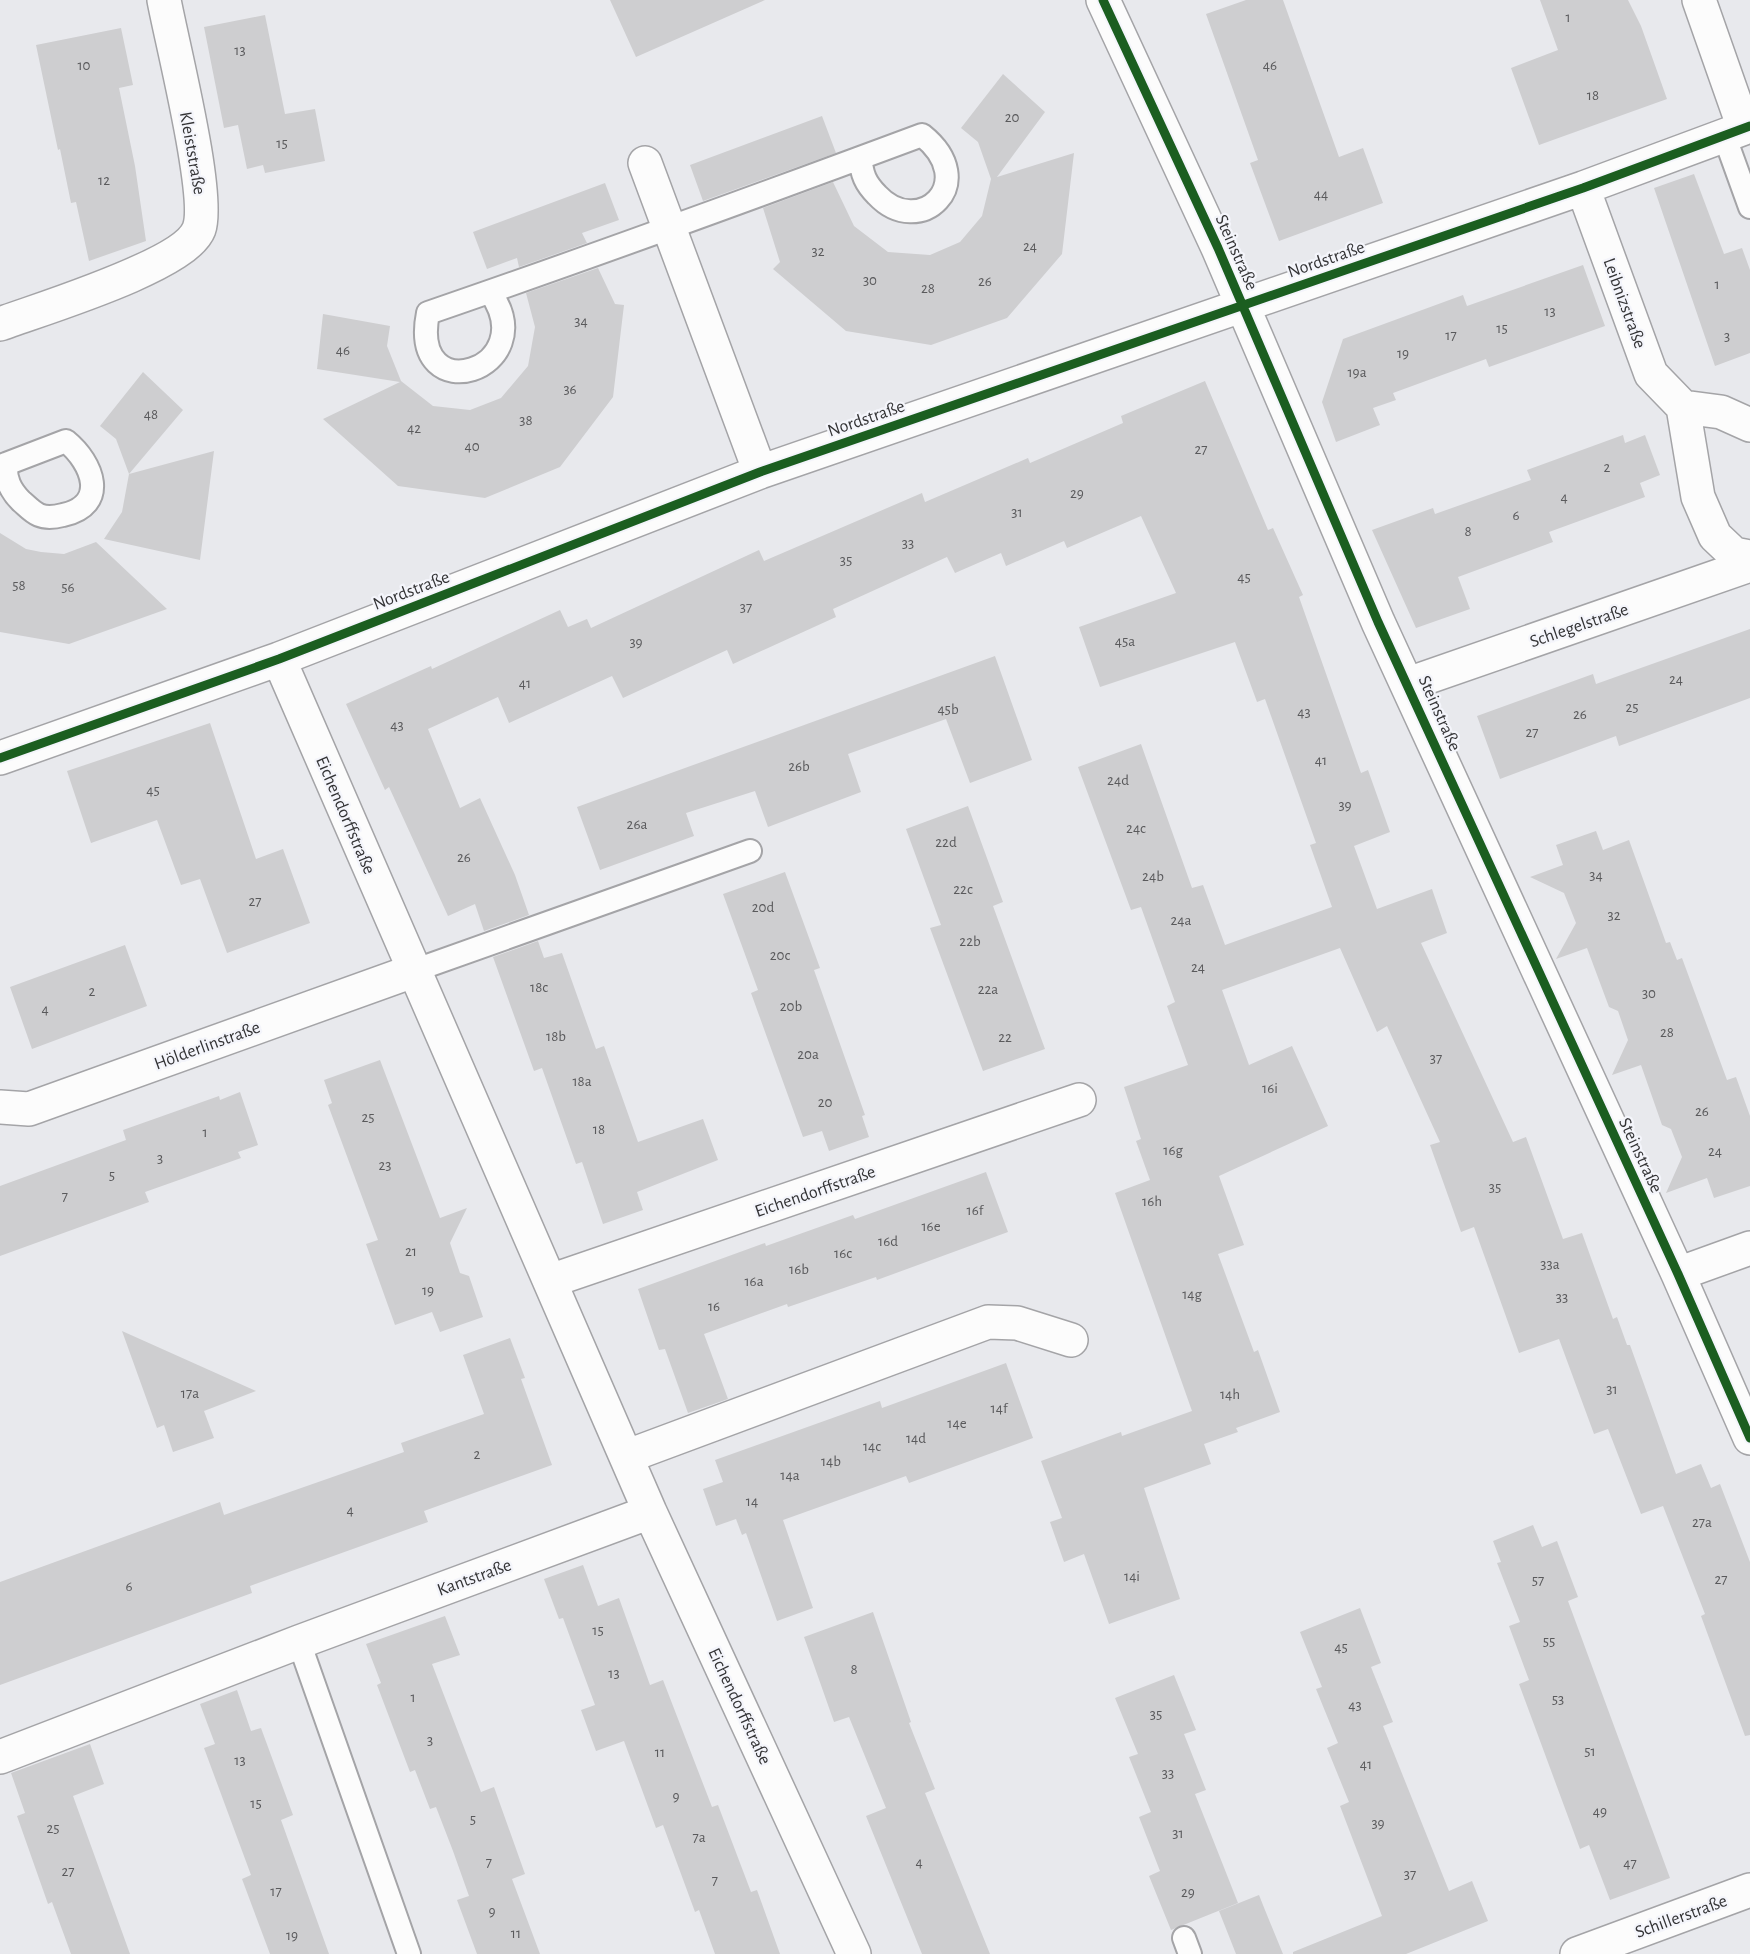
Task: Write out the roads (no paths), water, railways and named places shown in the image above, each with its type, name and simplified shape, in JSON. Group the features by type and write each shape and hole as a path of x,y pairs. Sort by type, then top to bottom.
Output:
{"street":[{"name":"Kleiststraße","path":"0,324 151,267 176,253 199,230 202,196 164,0"},
{"name":"Steinstraße","path":"1103,0 1242,305 1369,601 1678,1274 1750,1438"},
{"path":"1699,0 1740,130"},
{"name":"Nordstraße","path":"0,758 279,659 760,472 1583,188 1740,130"},
{"path":"645,163 760,472"},
{"name":"Leibnizstraße","path":"1583,188 1651,374 1683,407"},
{"path":"1750,425 1720,412 1683,407 1698,497 1715,536 1734,554 1750,557"},
{"name":"Schlegelstraße","path":"1408,684 1750,565"},
{"name":"Eichendorffstraße","path":"279,659 413,971 628,1456 650,1512 854,1954"},
{"name":"Hölderlinstraße","path":"0,1107 29,1109 413,971"},
{"name":"Eichendorffstraße","path":"550,1281 1079,1100"},
{"path":"1678,1274 1750,1248"},
{"path":"628,1456 988,1323 1017,1323 1071,1341"},
{"name":"Kantstraße","path":"0,1757 298,1642 650,1512"},
{"name":"Schillerstraße","path":"1577,1954 1750,1890"}],"lane":[{"path":"1740,130 1750,207"},
{"path":"490,292 670,230 861,158"},
{"path":"413,971 750,851"},
{"path":"298,1642 409,1954"}]}
